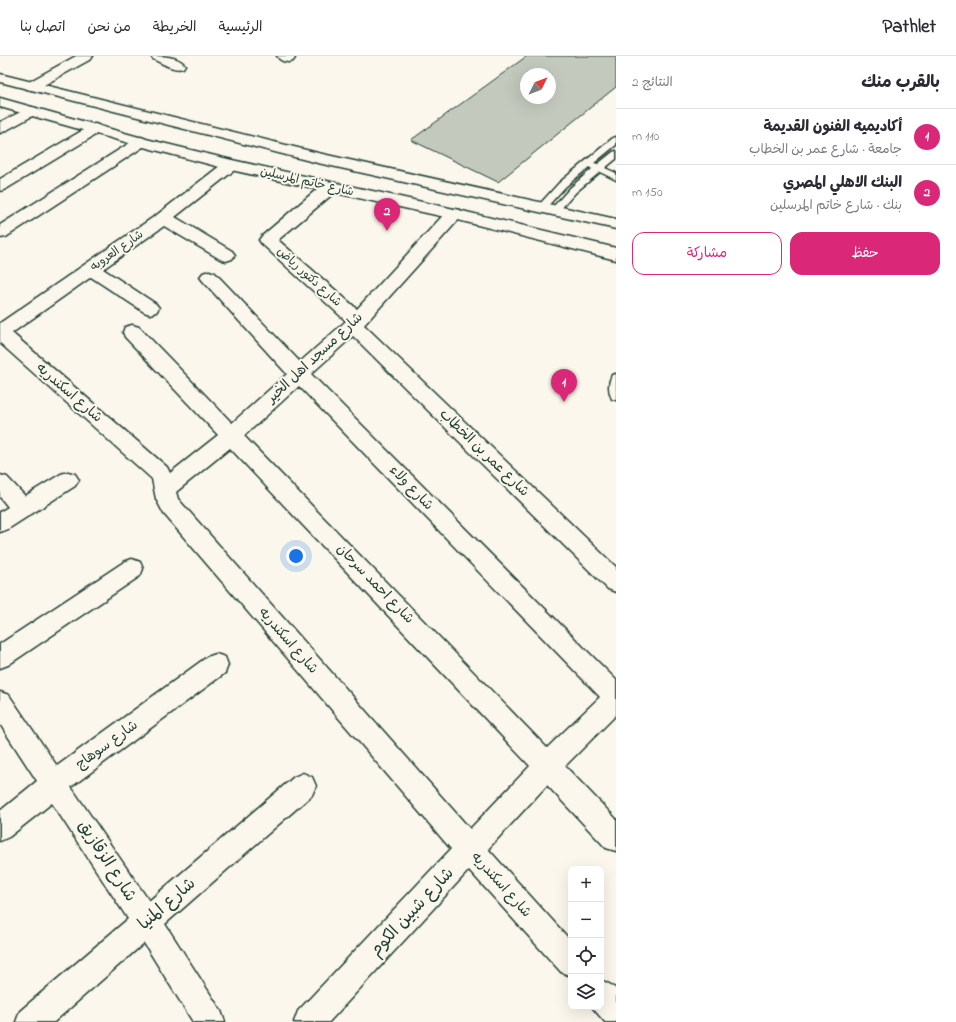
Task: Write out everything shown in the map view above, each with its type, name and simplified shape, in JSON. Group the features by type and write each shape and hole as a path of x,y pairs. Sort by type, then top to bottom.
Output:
{"street":[{"path":"32,86 86,56"},
{"path":"158,56 178,65"},
{"name":"شارع خاتم المرسلين","path":"0,78 318,158 616,224"},
{"name":"شارع خاتم المرسلين","path":"0,102 141,142 231,165 329,188 454,214 616,254"},
{"path":"0,128 31,111"},
{"path":"0,186 95,129"},
{"path":"0,232 141,142"},
{"name":"شارع العروبه","path":"0,333 164,218 231,165"},
{"name":"شارع دكتور رياض","path":"329,188 268,240 355,322"},
{"name":"شارع مسجد اهل الخير","path":"164,490 232,436 355,322 454,214"},
{"path":"164,218 226,255"},
{"path":"91,269 150,308"},
{"name":"شارع ولاء","path":"209,277 299,374 616,697"},
{"name":"شارع عمر بن الخطاب","path":"355,322 616,582"},
{"name":"شارع احمد سرحان","path":"132,332 548,765 616,838"},
{"name":"شارع اسكندريه","path":"0,333 160,472 164,478 164,490 168,503 172,508 470,850 568,959"},
{"path":"0,524 68,480"},
{"path":"0,483 23,509"},
{"path":"0,658 132,569"},
{"name":"شارع سوهاج","path":"0,828 55,783 216,665"},
{"name":"شارع شبين الكوم","path":"309,1022 548,765 616,697"},
{"name":"شارع الزقازيق","path":"0,703 147,922 210,1022"},
{"name":"شارع المنيا","path":"31,1022 303,786"},
{"path":"604,997 616,1011"}],"lane":[{"path":"549,208 562,186 616,140"},
{"path":"549,208 574,190 616,154"},
{"path":"589,163 616,177"},
{"path":"616,378 614,391 616,396"}],"building":[{"path":"527,56 616,56 616,87 498,182 411,140"}],"place":[{"name":"البنك الاهلي المصري","path":"387,231"},
{"name":"أكاديميه الفنون القديمة","path":"564,402"}]}
